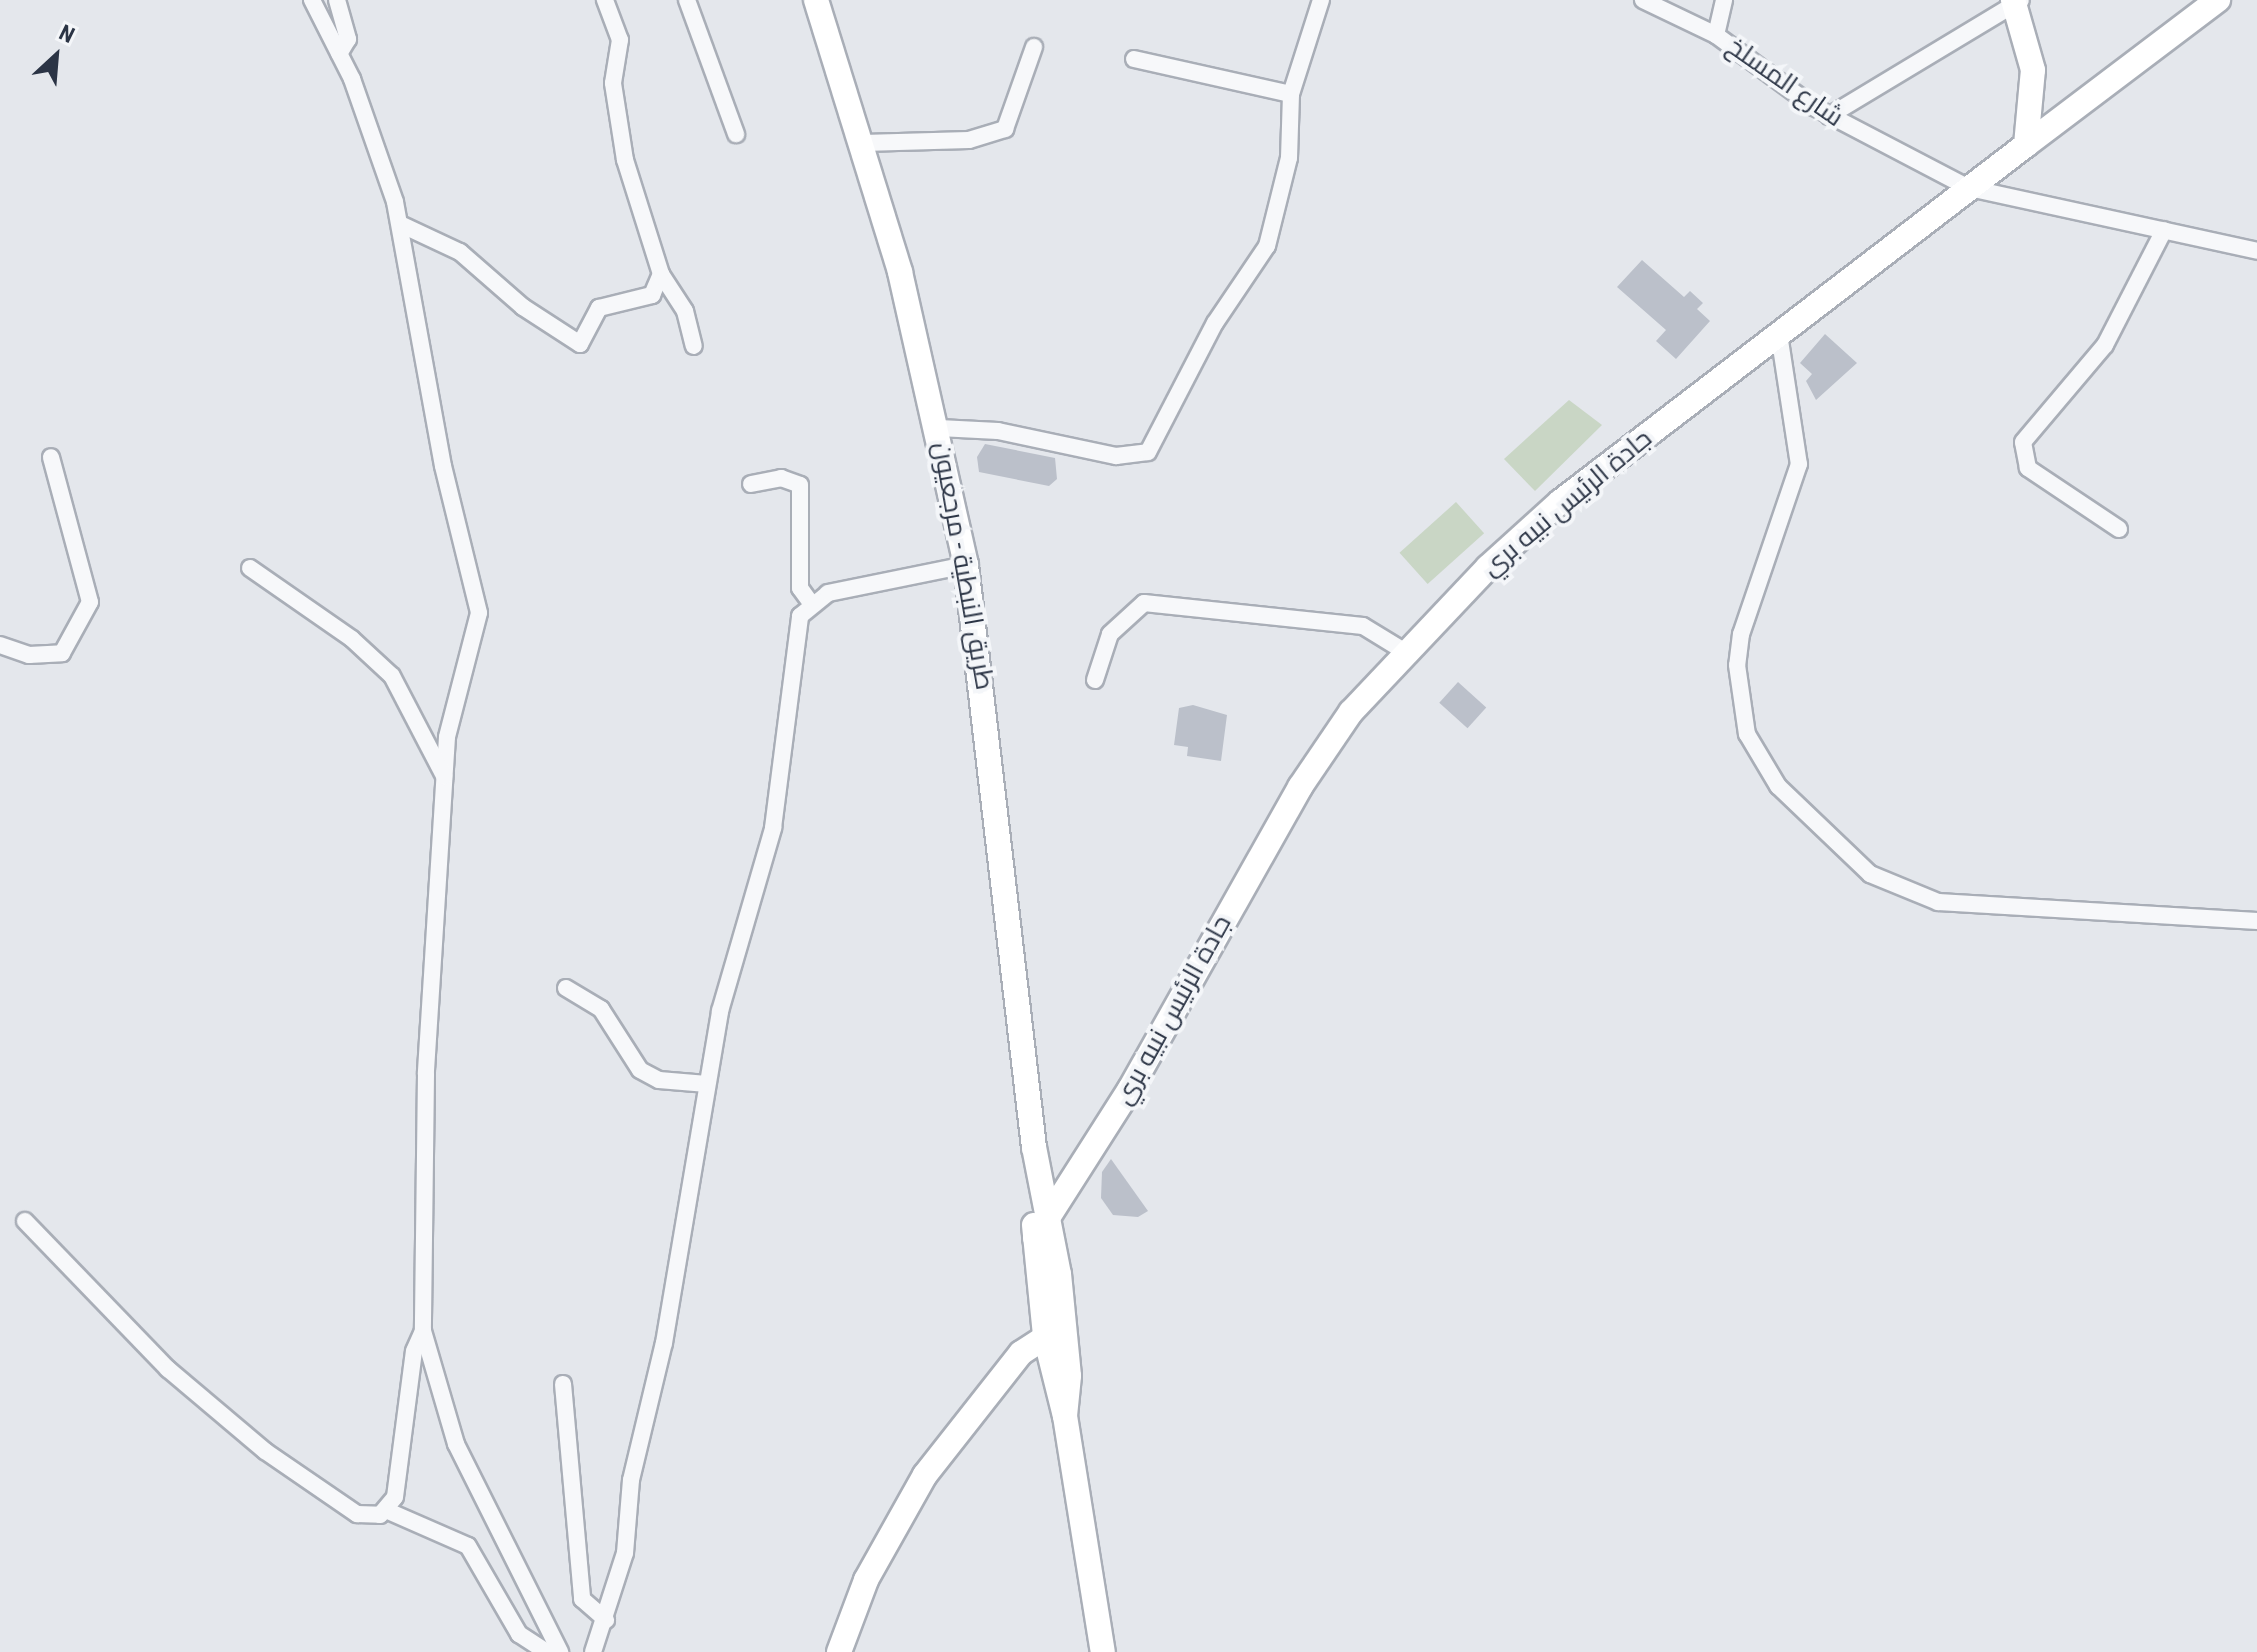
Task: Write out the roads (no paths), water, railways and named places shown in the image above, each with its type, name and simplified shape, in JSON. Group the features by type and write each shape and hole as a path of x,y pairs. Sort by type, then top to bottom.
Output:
{"main road":[{"name":"طريق النبطية - مرجعيون","path":"816,0 863,143 939,428 966,565 1065,1416 1103,1652"},
{"name":"جادة الرئيس نبيه بري","path":"1044,1238 1300,787 1351,712 1488,567 1560,502 2218,0"},
{"path":"2016,1 2033,70 2026,145"},
{"path":"839,1652 866,1580 925,1475 1004,1372 1055,1331"}],"street":[{"path":"312,0 339,54 400,224 443,466 479,613 449,716 426,1074 423,1331 388,1511"},
{"path":"337,0 348,39 339,54"},
{"path":"605,0 620,40 613,83 622,149 661,274 685,311 694,346"},
{"path":"687,0 736,134"},
{"path":"939,428 998,431 1116,456 1148,452 1215,323 1267,246 1289,158 1291,94 1321,0"},
{"name":"شارع المسلخ","path":"1643,0 1716,35 1829,116 1969,188 2257,251"},
{"path":"1716,35 1724,0"},
{"path":"1829,116 2016,1"},
{"path":"863,143 992,137 1005,129 1014,113 1034,47"},
{"path":"1134,59 1291,94"},
{"path":"400,224 460,252 523,307 580,344 599,308 652,295 661,274"},
{"path":"2119,529 2028,468 2023,442 2105,345 2164,230"},
{"path":"1779,334 1799,464 1741,634 1737,665 1747,734 1778,786 1870,874 1938,902 2257,921"},
{"path":"0,645 29,655 62,653 90,602 51,457"},
{"path":"751,484 781,478 800,485 800,588 811,603"},
{"path":"593,1652 606,1620 625,1553 637,1448 664,1343 720,1011 773,828 794,636 811,603 828,593 966,565"},
{"path":"250,568 352,639 392,676 445,777"},
{"path":"1095,680 1110,634 1144,603 1363,626 1407,653"},
{"path":"566,988 601,1009 640,1070 659,1080 707,1084"},
{"path":"25,1221 168,1369 265,1451 343,1508 370,1516 388,1511 468,1546 519,1634 547,1652"},
{"path":"423,1331 461,1457 560,1652"},
{"path":"563,1384 582,1599 606,1620"}]}
